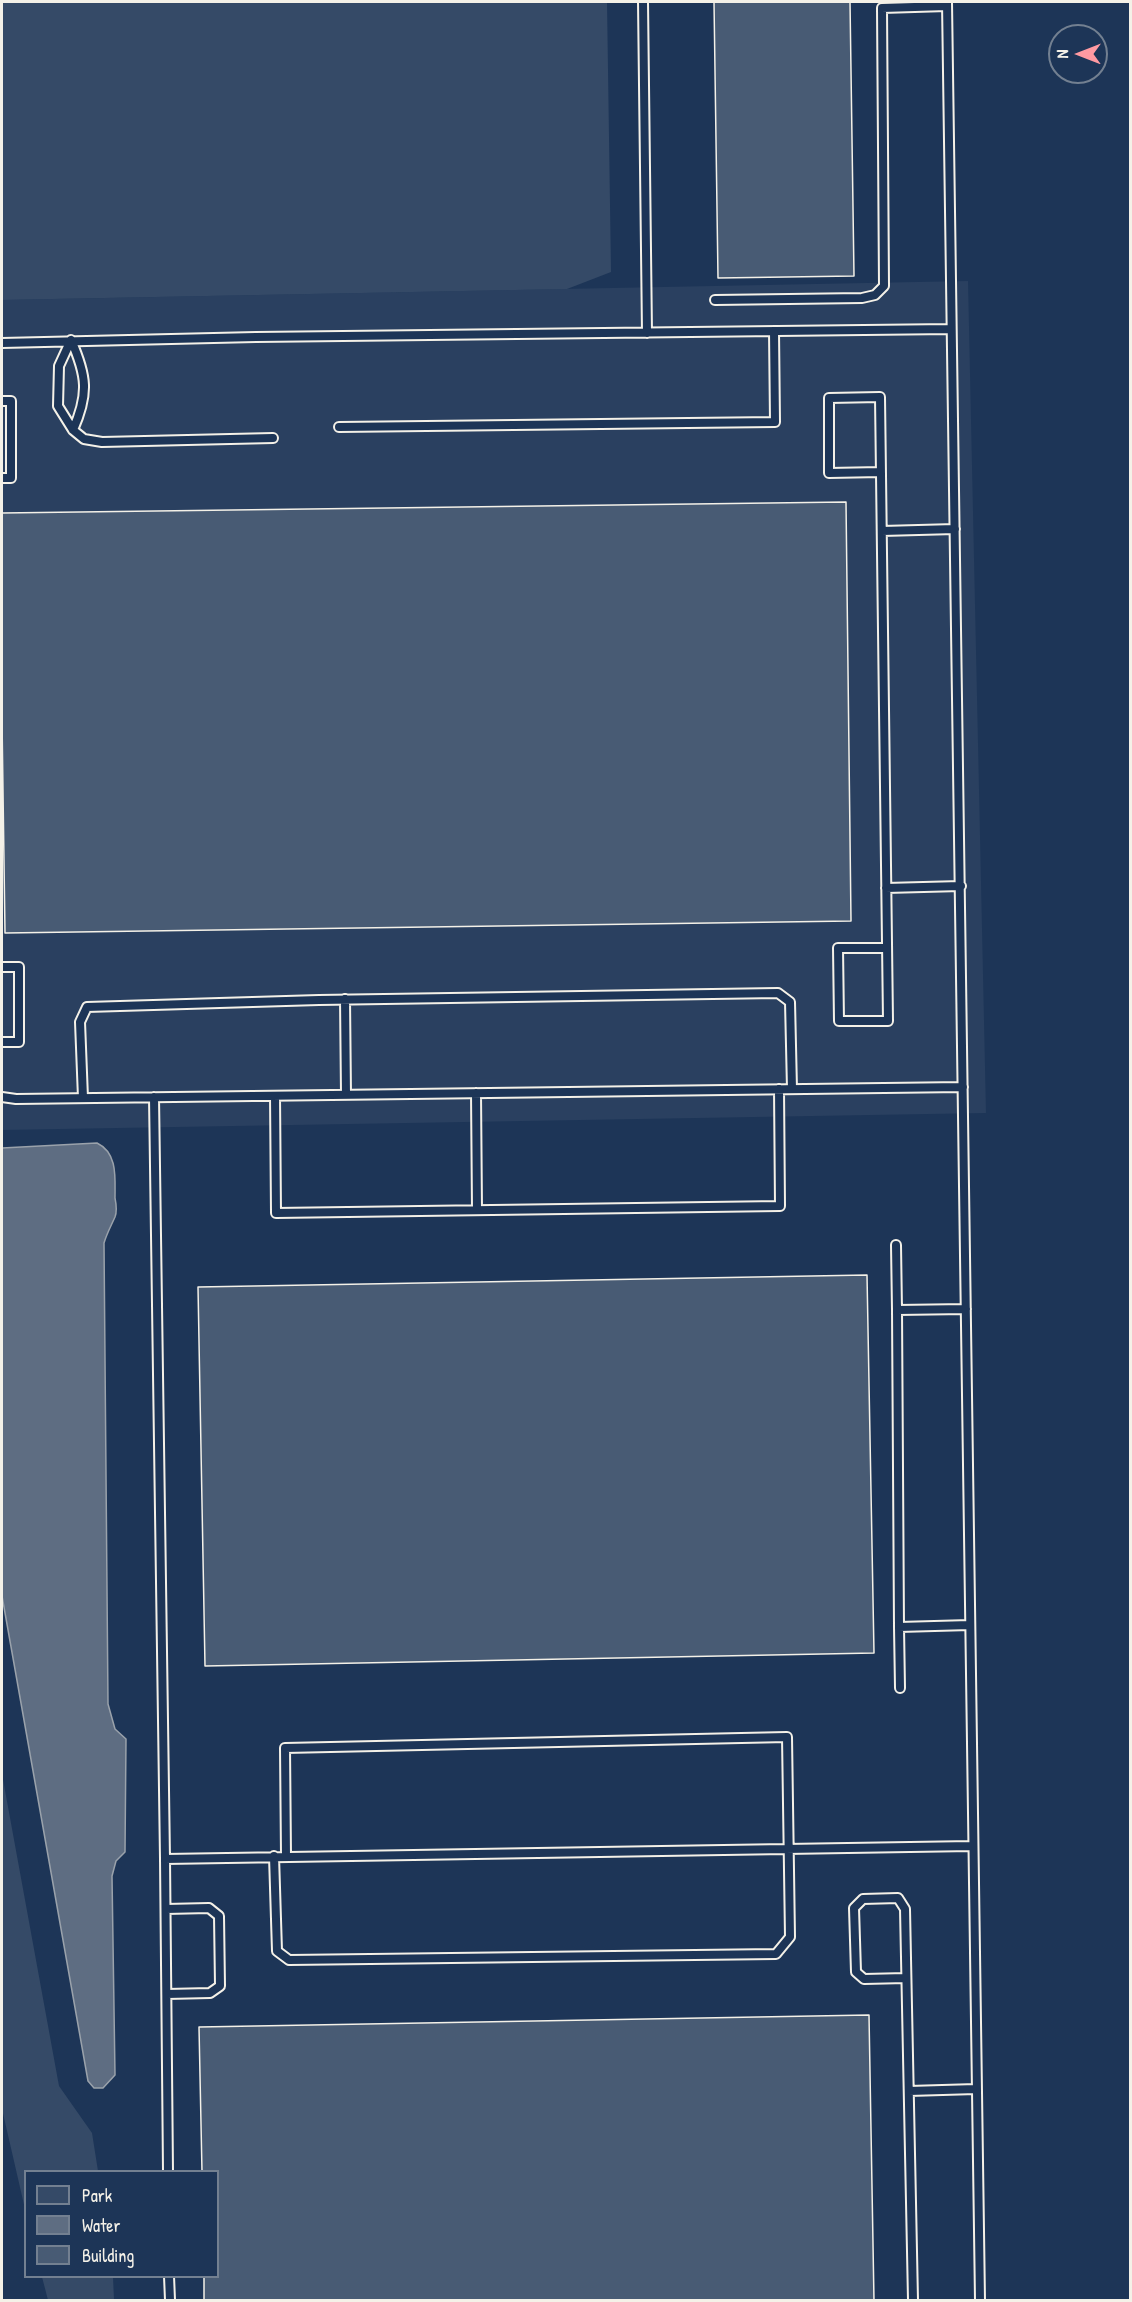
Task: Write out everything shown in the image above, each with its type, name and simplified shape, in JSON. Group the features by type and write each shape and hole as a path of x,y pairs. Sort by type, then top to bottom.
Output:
{"lane":[{"path":"643,2 647,333"},
{"path":"715,300 862,298 875,296 884,286 882,5 947,4 980,2301"},
{"path":"2,343 71,340 951,329"},
{"path":"339,427 775,422 774,331"},
{"path":"71,340 83,367 83,407 73,430"},
{"path":"71,340 59,366 58,406 73,430 84,439 102,442 273,438"},
{"path":"881,472 829,473 829,398 880,397 882,531 886,888 887,948 888,1021 839,1020 838,948 887,948"},
{"path":"2,401 11,400 11,478 2,478"},
{"path":"882,531 955,529"},
{"path":"886,888 961,886"},
{"path":"2,967 19,967 19,1042 2,1042"},
{"path":"83,1098 80,1022 87,1007 345,999 778,993 790,1002 792,1089"},
{"path":"345,999 346,1095"},
{"path":"2,1097 83,1098 963,1087"},
{"path":"275,1096 276,1213 780,1206 778,1089"},
{"path":"476,1093 477,1210"},
{"path":"154,1097 168,2170"},
{"path":"896,1245 900,1689"},
{"path":"897,1310 966,1309"},
{"path":"899,1627 970,1625"},
{"path":"274,1856 277,1951 289,1960 776,1954 790,1937 787,1737 285,1748 286,1856"},
{"path":"165,1859 972,1846"},
{"path":"906,1978 864,1979 856,1972 854,1908 863,1899 897,1898 905,1909 913,2301"},
{"path":"166,1909 209,1908 219,1916 220,1986 210,1993 167,1994"},
{"path":"909,2091 976,2089"},
{"path":"169,2278 170,2301"}],"shaded area":[{"path":"968,281 986,1113 2,1130 2,300"}],"green space":[{"path":"2,2 607,2 611,272 567,289 2,300"},
{"path":"2,1774 59,2086 92,2133 98,2170 24,2170 24,2205 2,2109"},
{"path":"42,2278 113,2278 114,2300 48,2300"}],"water":[{"path":"97,1143 109,1153 115,1174 116,1213 104,1243 108,1704 115,1729 126,1739 125,1852 116,1861 112,1876 115,2075 103,2088 94,2088 88,2081 2,1596 2,1148"}],"building":[{"path":"714,2 850,2 854,276 718,278"},
{"path":"846,502 851,921 5,933 2,513"},
{"path":"867,1275 874,1653 205,1666 198,1287"},
{"path":"869,2015 874,2301 204,2301 204,2278 219,2278 219,2170 202,2170 199,2027"}]}
